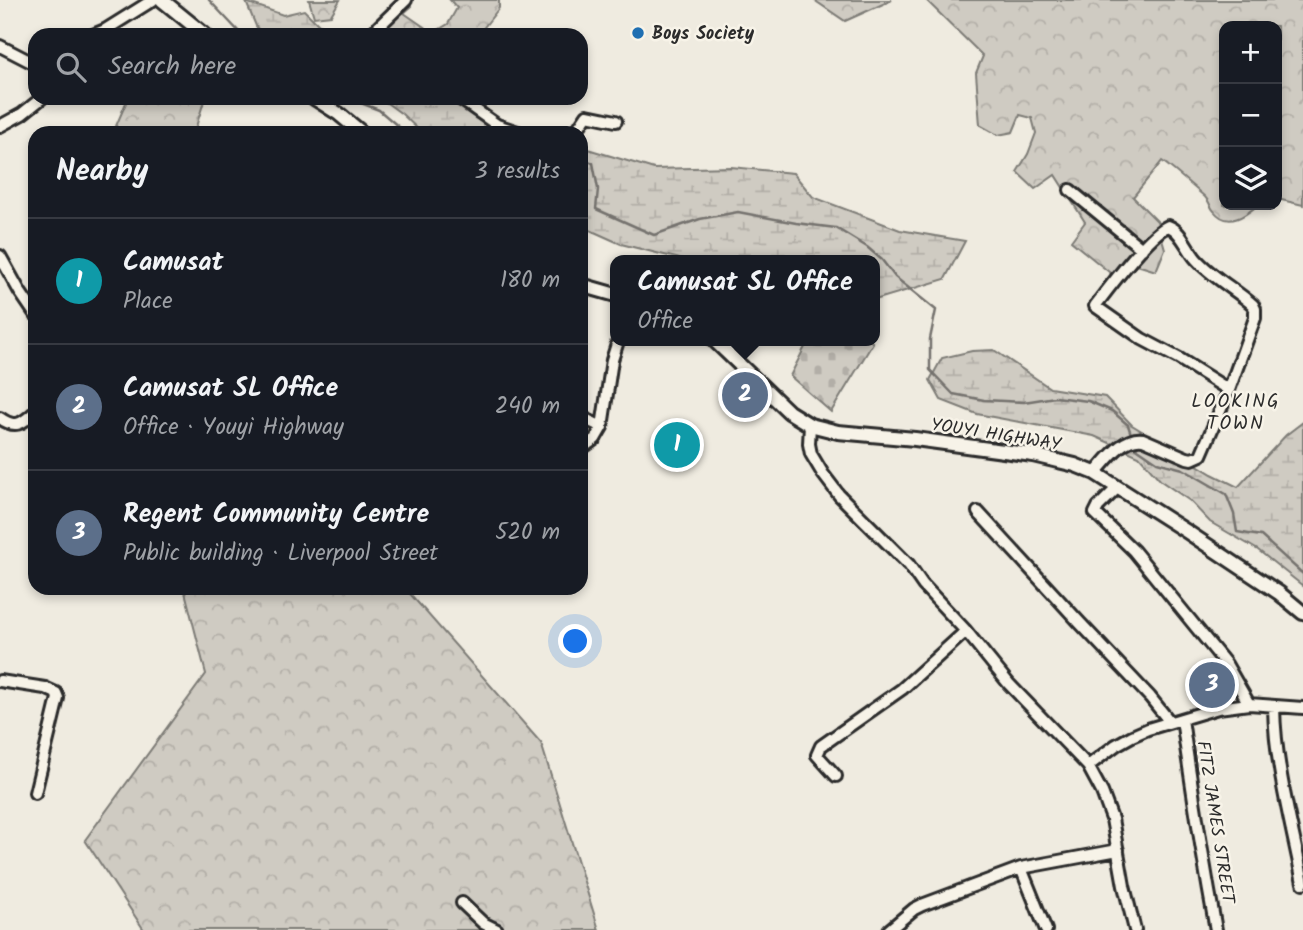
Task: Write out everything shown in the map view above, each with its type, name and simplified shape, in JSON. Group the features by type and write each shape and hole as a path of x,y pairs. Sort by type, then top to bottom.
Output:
{"main road":[{"path":"162,0 196,28"},
{"path":"328,105 354,126"},
{"path":"588,287 610,294"},
{"name":"YOUYI HIGHWAY","path":"720,346 789,412 810,425 838,432 1033,454 1075,465 1095,474 1279,593 1303,613"}],"street":[{"path":"108,28 153,0"},
{"path":"377,28 406,0"},
{"path":"0,46 28,60"},
{"path":"0,126 33,105"},
{"path":"469,105 499,126"},
{"path":"580,126 587,115 591,114 616,121"},
{"path":"1070,190 1142,249"},
{"path":"1095,474 1117,449 1135,438 1187,458 1198,457 1206,445 1229,390 1255,318 1255,309 1249,301 1207,271 1175,229 1168,226 1161,229 1142,249 1095,306 1142,339 1229,390"},
{"path":"0,256 28,302"},
{"path":"588,444 595,439 602,427 616,346"},
{"path":"0,418 12,425 20,424 28,418"},
{"path":"588,420 602,427"},
{"path":"810,425 811,454 823,474 854,511 909,565 923,585 966,631 1009,684 1088,766 1108,806 1135,930"},
{"path":"1118,487 1095,513 1134,551 1217,654 1250,704"},
{"path":"978,512 1150,696 1170,722"},
{"path":"836,776 817,755 821,746 902,689 966,631"},
{"path":"0,681 45,688 56,692 58,698 35,793"},
{"path":"1088,766 1132,736 1218,708 1250,704 1303,708"},
{"path":"1274,707 1279,770 1303,883"},
{"name":"FITZ JAMES STREET","path":"1182,719 1216,930"},
{"path":"889,930 922,905 1021,868 1118,850"},
{"path":"1021,868 1046,930"},
{"path":"462,903 483,923 497,930"}],"green space":[{"path":"309,0 340,0 331,15 314,17"},
{"path":"450,0 499,0 499,8 483,28 441,28 448,24 457,8"},
{"path":"814,0 892,0 845,21"},
{"path":"926,0 1303,0 1303,205 1282,200 1282,21 1219,21 1219,210 1252,210 1231,220 1219,216 1205,197 1162,161 1133,197 1157,221 1165,249 1156,271 1137,265 1120,281 1071,241 1085,222 1055,175 1035,189 1017,172 1036,133 1032,118 1020,115 1013,132 998,135 980,125 976,73 983,56"},
{"path":"409,1 411,7 404,13 426,28 381,28"},
{"path":"246,2 283,15 304,10 319,25 330,28 257,28"},
{"path":"125,105 203,105 196,126 116,126"},
{"path":"390,105 467,105 519,126 415,126"},
{"path":"588,149 654,169 731,167 793,173 813,197 900,230 965,241 945,279 880,298 880,255 664,255 621,244 588,229"},
{"path":"805,346 871,346 831,412 790,376"},
{"path":"994,350 1050,388 1105,397 1132,425 1238,487 1286,435 1303,422 1303,586 1258,550 1210,522 1190,501 1161,481 1139,456 1094,436 977,414 941,400 930,380 942,358 972,351"},
{"path":"186,595 411,595 541,743 599,930 144,930 85,840 206,674"}],"waterway":[{"path":"209,0 235,28"},
{"path":"366,105 379,110 398,126"},
{"path":"588,161 593,163 598,189 596,209 654,235 700,219 738,212 836,228 876,255"},
{"path":"880,258 895,277 936,310 930,339 930,370 953,394 984,400 1024,402 1055,397 1088,401 1112,411 1128,425 1132,437"},
{"path":"1134,444 1157,462 1183,469 1226,494 1234,514 1237,532 1261,536 1303,574"}],"place":[{"name":"Boys Society","path":"638,33"},
{"name":"Camusat SL Office","path":"745,395"},
{"name":"Camusat","path":"677,445"},
{"name":"Regent Community Centre","path":"1212,685"}],"district":[{"name":"LOOKING TOWN","path":"1236,411"}]}
